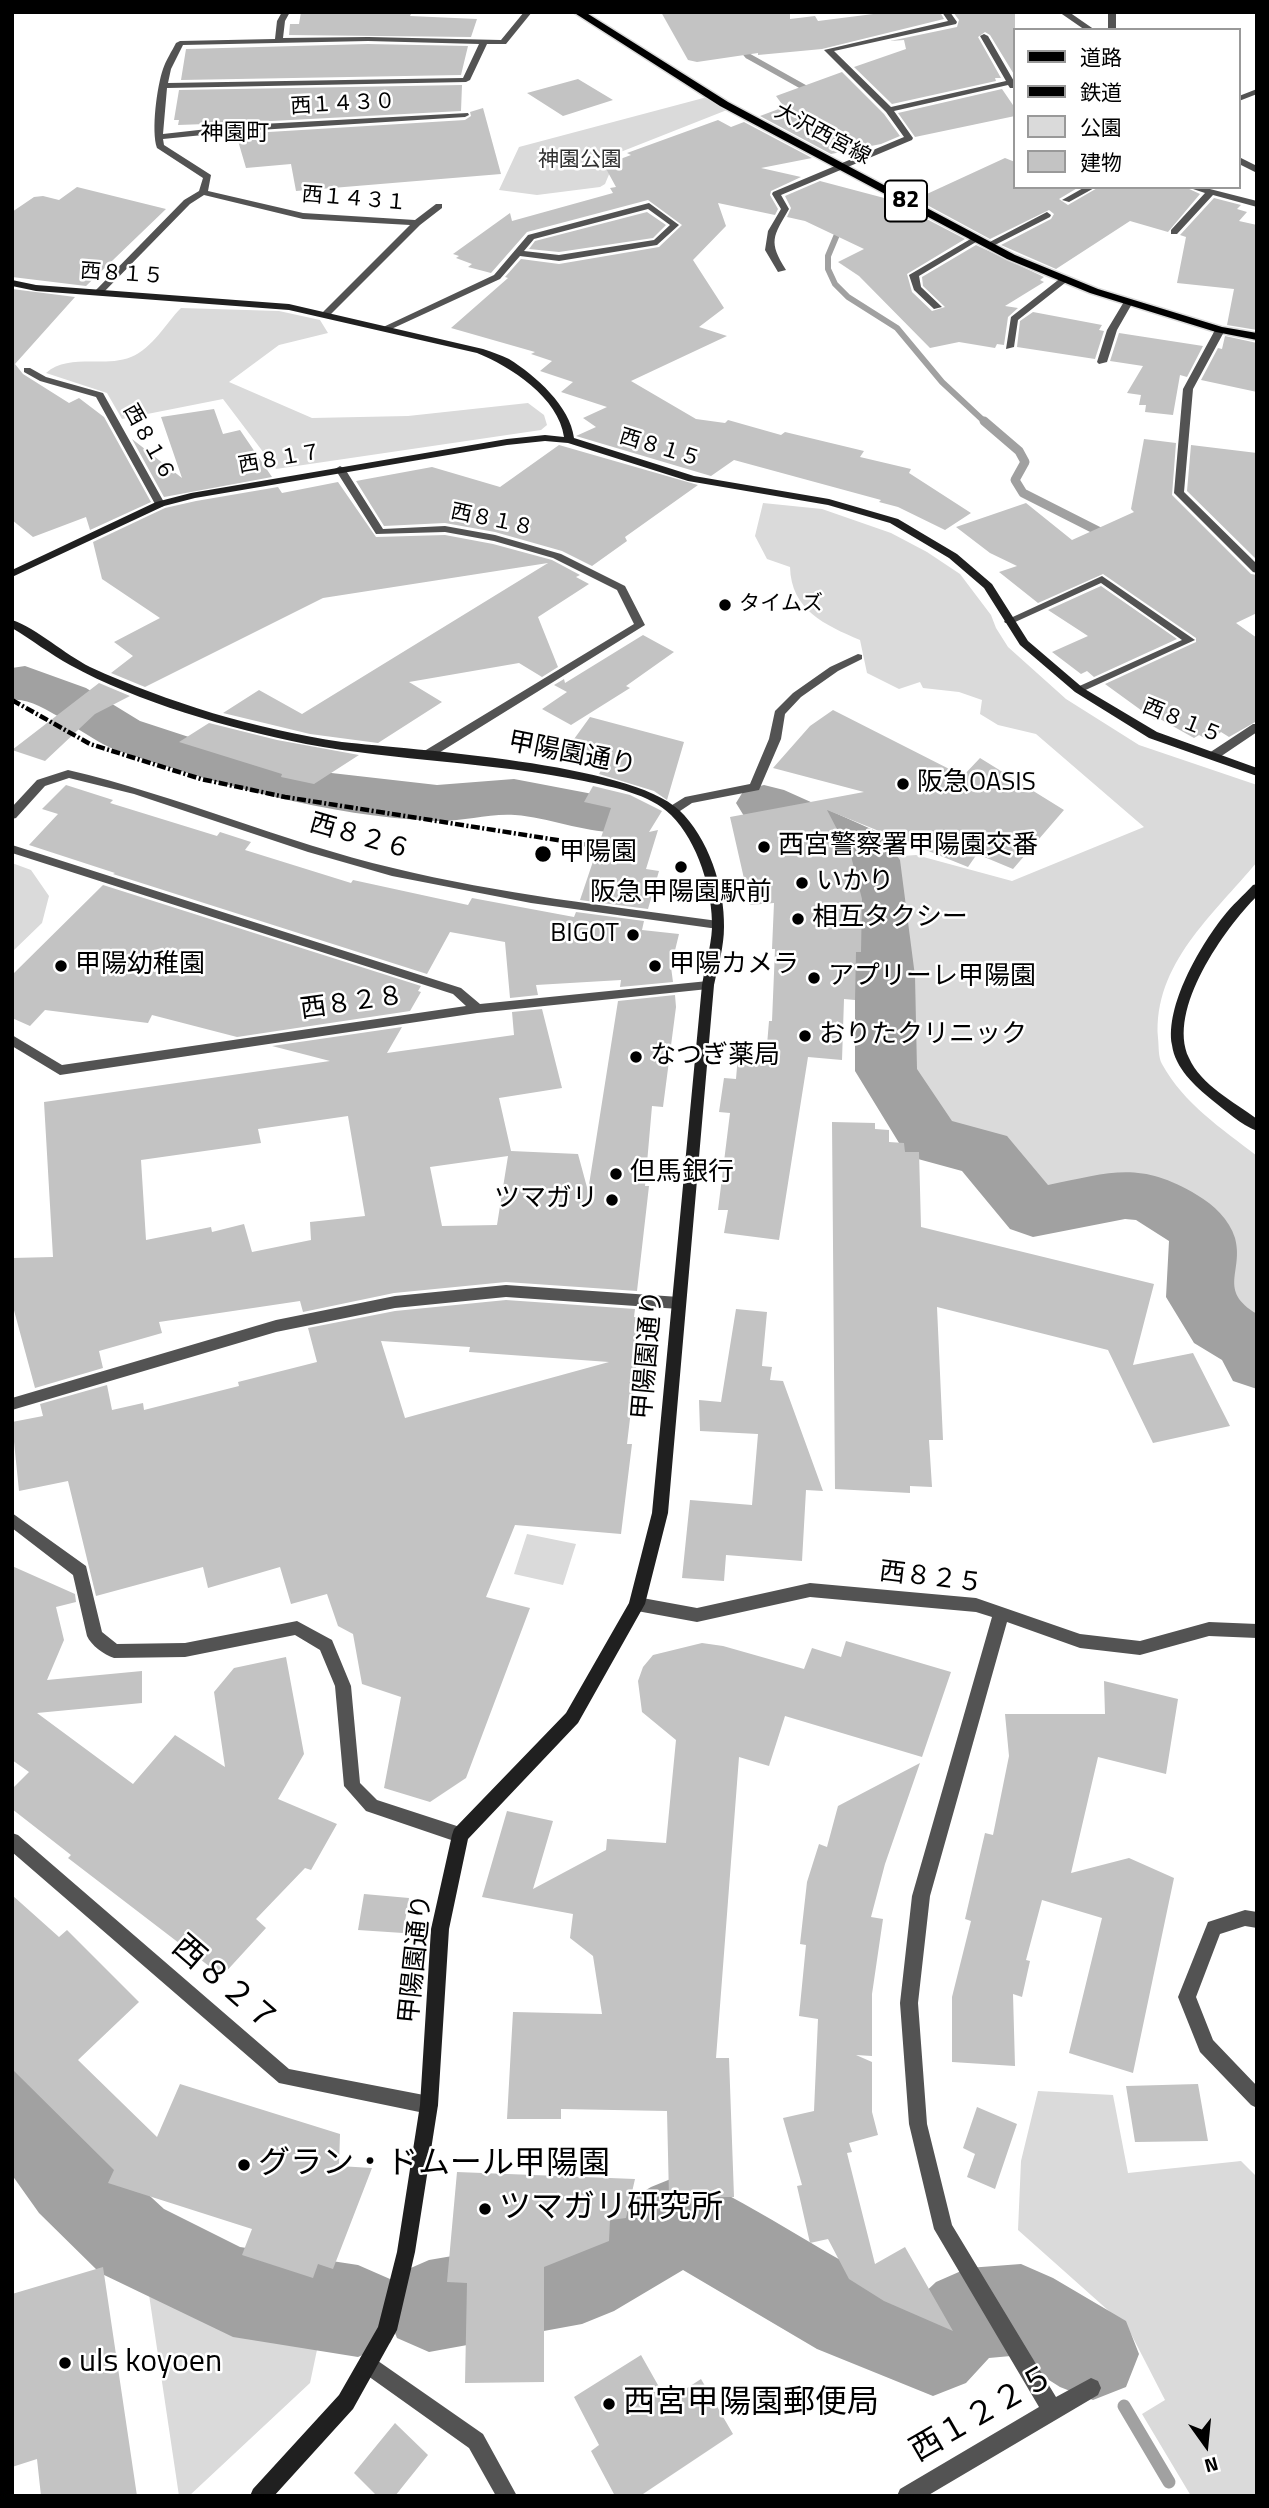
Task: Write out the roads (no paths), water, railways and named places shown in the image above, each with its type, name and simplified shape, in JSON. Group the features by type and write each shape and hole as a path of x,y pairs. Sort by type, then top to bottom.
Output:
{"main road":[{"name":"大沢西宮線","path":"578,12 724,104 988,245 1065,279 1128,302 1220,330 1257,337"}],"street":[{"path":"279,41 281,21 286,12"},
{"path":"98,293 187,202 203,192 208,177 160,146 158,137 163,86 167,69 180,43 368,39 503,42 528,12"},
{"path":"781,270 769,250 772,231 785,209 776,194 909,138 889,110 828,50 953,22 946,12"},
{"path":"1063,12 1088,28"},
{"path":"889,110 1012,85 984,36"},
{"path":"163,86 466,80 484,42"},
{"path":"1241,98 1257,91"},
{"name":"西１４３０","path":"158,137 243,128 465,115"},
{"path":"1066,200 1088,189"},
{"path":"1197,189 1257,204"},
{"name":"西１４３１","path":"203,192 303,215 417,223"},
{"path":"1174,232 1210,193"},
{"path":"417,223 439,206"},
{"path":"384,329 497,277 517,253 531,237 649,206 676,225 657,242 559,258 517,253"},
{"path":"988,245 1047,215"},
{"name":"西１４３１","path":"326,314 417,223"},
{"path":"937,307 917,288 914,275 977,239"},
{"path":"1009,347 1014,319 1065,279"},
{"name":"西８１５","path":"12,283 36,288 289,307 480,351 505,361 543,391 567,424 569,440 692,480 829,502 894,521 934,543 980,578 988,586 1024,643 1079,690 1153,735 1257,772"},
{"path":"1102,362 1112,330 1128,302"},
{"path":"1220,330 1188,389 1179,494 1257,570"},
{"name":"西８１６","path":"27,370 43,379 100,395 160,504"},
{"name":"西８１７","path":"12,574 160,504 519,440 569,440"},
{"name":"西８１８","path":"340,470 380,532 445,529 495,538 557,556 621,587 639,625 425,756"},
{"path":"1009,621 1102,579 1190,640 1079,690"},
{"name":"甲陽園通り","path":"12,623 83,668 195,710 308,740 580,776 649,794 673,810 697,842 707,867 718,925 708,985 660,1513 637,1604 572,1718 460,1835 440,1929 429,2105 406,2252 387,2330 346,2402 260,2496"},
{"path":"673,810 689,800 755,787 775,739 779,712 797,695 834,669 858,657"},
{"path":"1213,756 1257,727"},
{"name":"西８２６","path":"12,815 41,783 68,774 348,860 420,878 509,896 718,925"},
{"path":"12,849 457,992 477,1009"},
{"path":"1257,888 1224,924 1184,997 1175,1040 1182,1058 1200,1082 1257,1126"},
{"name":"西８２８","path":"12,1040 60,1070 477,1009 708,985"},
{"path":"12,1404 276,1326 395,1302 506,1292 679,1303"},
{"path":"12,1519 80,1571 95,1636 114,1651 185,1650 297,1628 326,1644 343,1686 352,1786 372,1806 460,1835"},
{"name":"西８２５","path":"637,1604 697,1615 810,1590 976,1605 1080,1641 1140,1648 1209,1629 1257,1631"},
{"path":"1001,1614 921,1896 909,2003 918,2124 943,2229 1053,2411"},
{"name":"西８２７","path":"12,1841 285,2077 429,2105"},
{"path":"1257,1920 1245,1918 1214,1928 1187,1997 1206,2046 1257,2099"},
{"path":"368,2364 476,2441 507,2496"},
{"name":"西１２２５","path":"907,2496 1091,2388"}],"waterway":[{"path":"738,44 748,56 807,89 811,97"},
{"path":"841,225 828,256 828,269 835,284 848,297 897,328 942,382 986,423"},
{"path":"984,421 1019,451 1025,462 1015,480 1023,493 1106,535"},
{"path":"12,684 25,682 67,700 121,733 239,772 305,788 437,803 514,797 620,816"},
{"path":"764,803 860,846 871,860 885,976 886,1071 930,1139 984,1153 1033,1212 1125,1195 1149,1197 1193,1224 1202,1239 1200,1297 1218,1324 1250,1343 1257,1362"},
{"path":"12,2099 70,2182 132,2241 233,2291 358,2311"},
{"path":"429,2306 582,2279 683,2219 849,2317 933,2350 968,2314 1021,2310 1093,2354"},
{"path":"1093,2354 1098,2361"},
{"path":"1124,2406 1169,2482"}],"railway":[{"path":"12,700 90,744 201,779 285,797 595,846"}],"place":[{"name":"タイムズ","path":"725,605"},
{"name":"阪急OASIS","path":"903,784"},
{"name":"西宮警察署甲陽園交番","path":"764,847"},
{"name":"甲陽園","path":"543,854"},
{"name":"阪急甲陽園駅前","path":"681,867"},
{"name":"いかり","path":"802,883"},
{"name":"相互タクシー","path":"798,919"},
{"name":"BIGOT","path":"633,935"},
{"name":"甲陽幼稚園","path":"61,966"},
{"name":"甲陽カメラ","path":"655,966"},
{"name":"アプリーレ甲陽園","path":"814,978"},
{"name":"おりたクリニック","path":"805,1036"},
{"name":"なつぎ薬局","path":"636,1057"},
{"name":"但馬銀行","path":"616,1174"},
{"name":"ツマガリ","path":"612,1200"},
{"name":"グラン・ドムール甲陽園","path":"244,2165"},
{"name":"ツマガリ研究所","path":"485,2209"},
{"name":"uls koyoen","path":"65,2363"},
{"name":"西宮甲陽園郵便局","path":"609,2404"}],"district":[{"name":"神園町","path":"235,134"}],"park label":[{"name":"神園公園","path":"580,161"}]}
